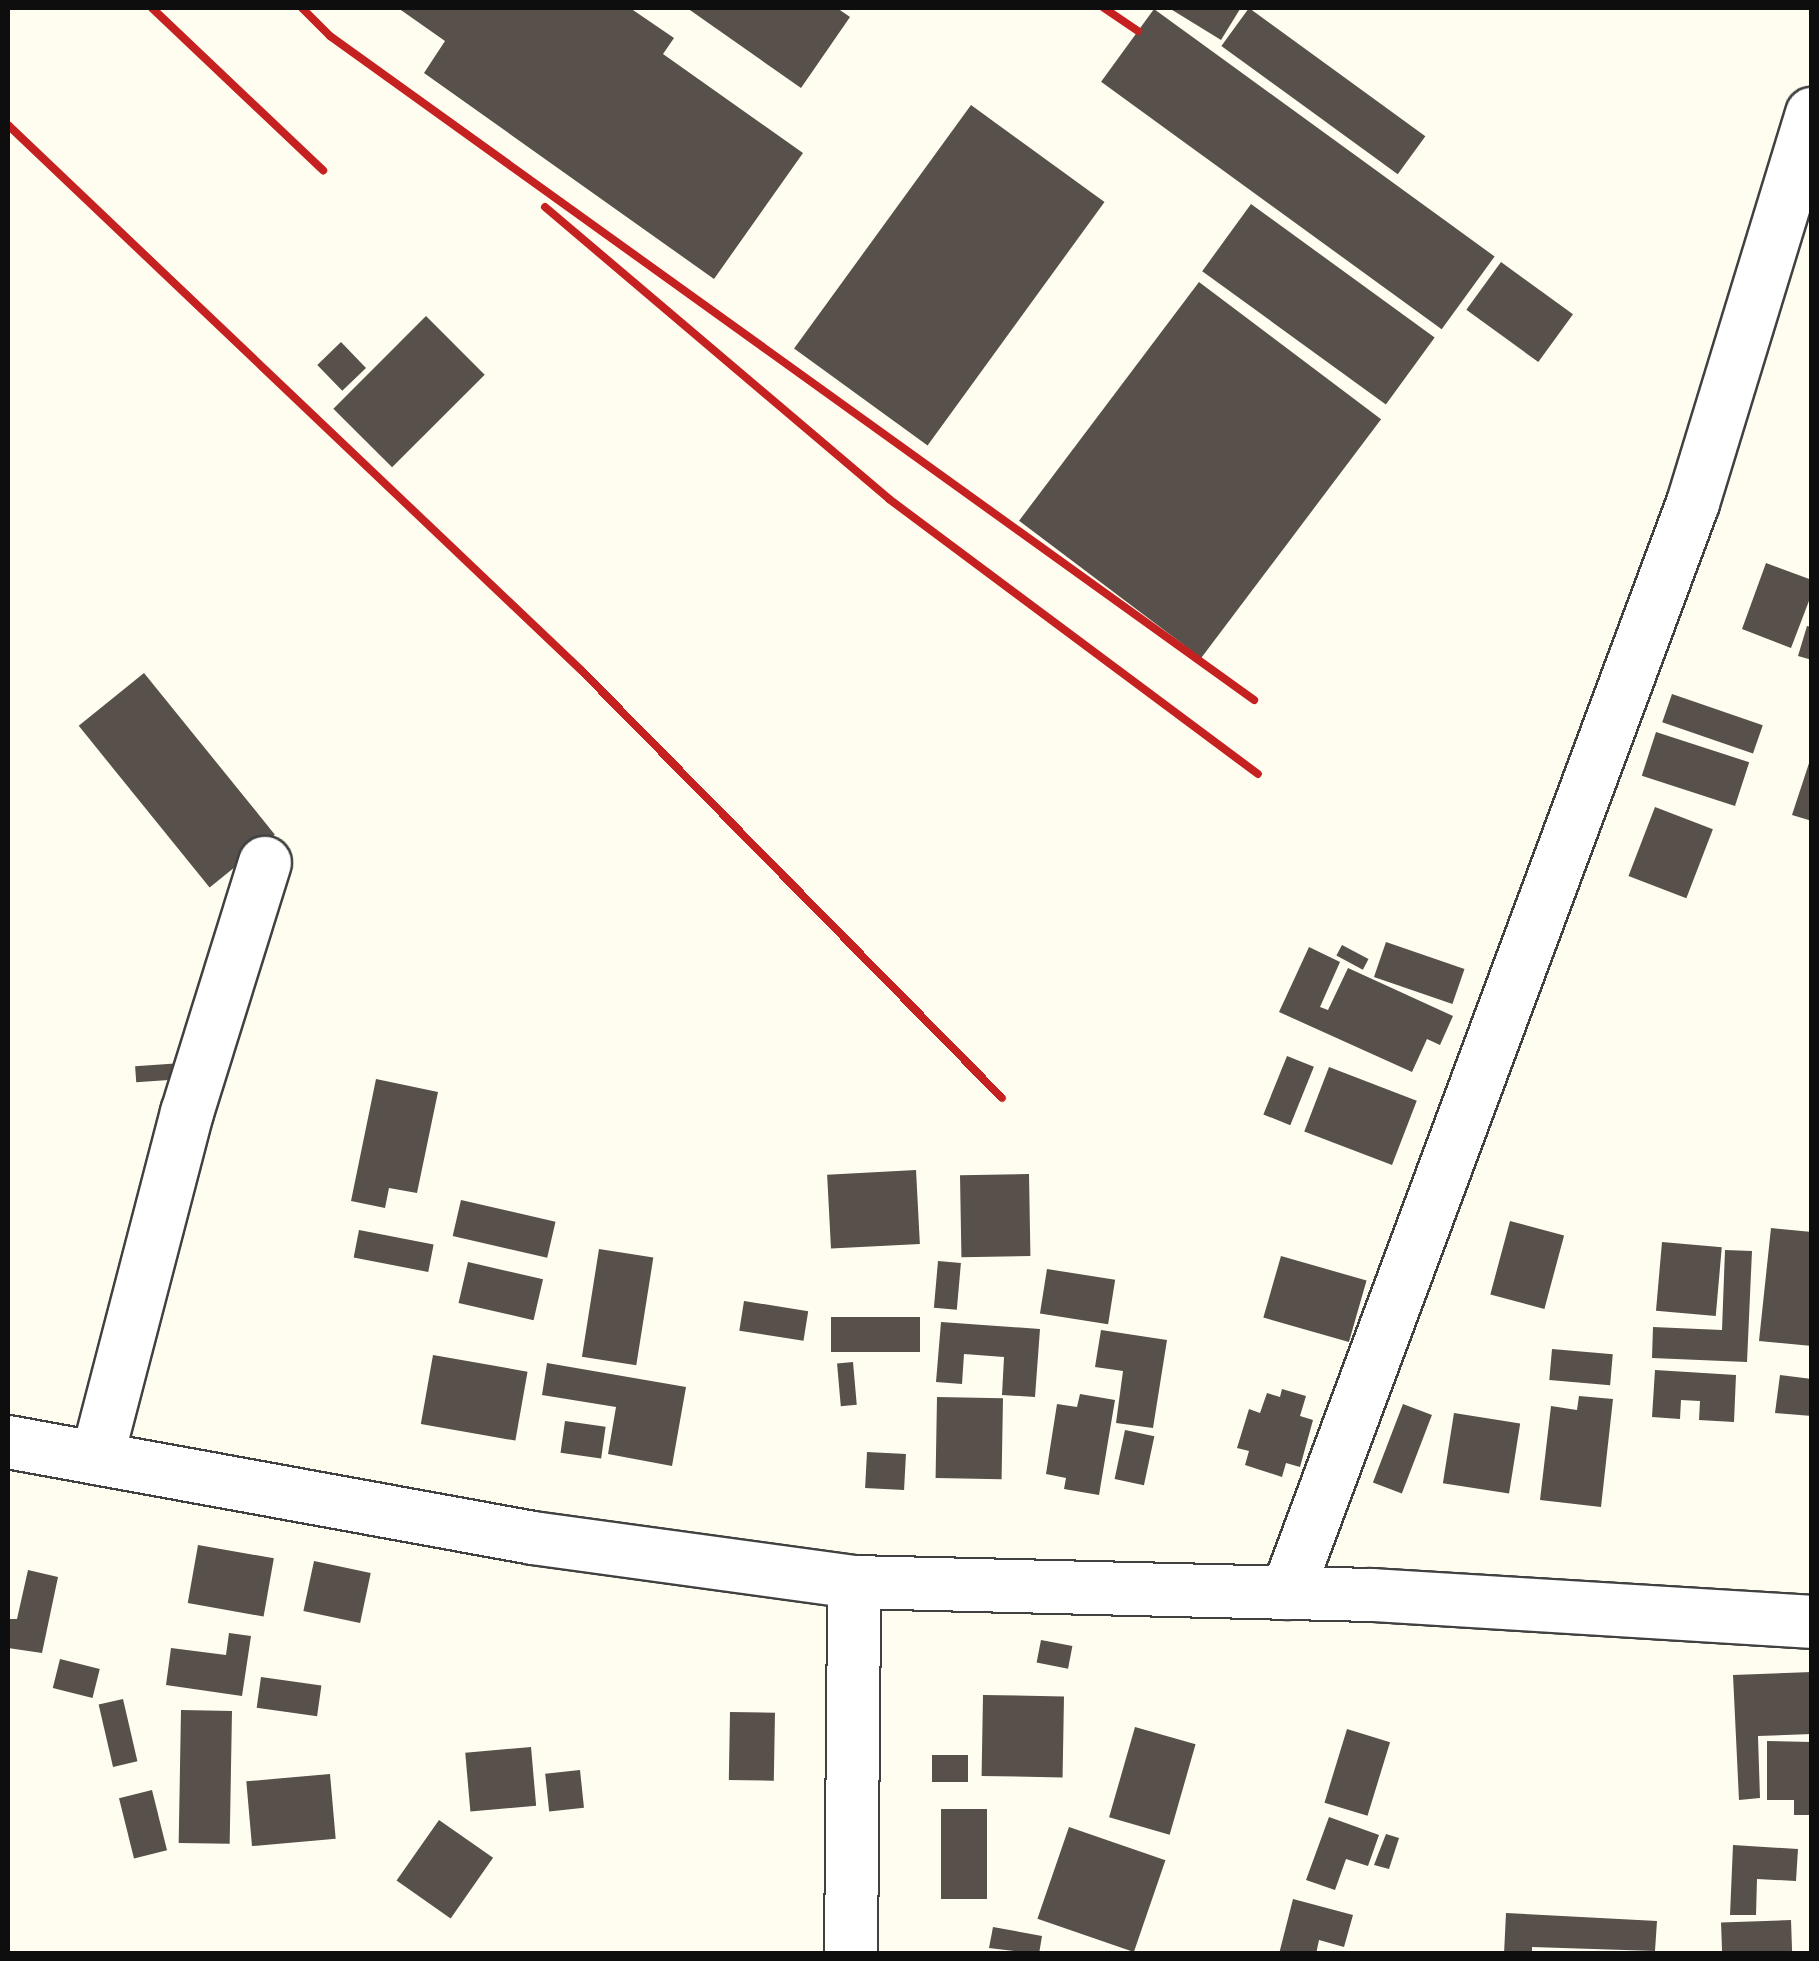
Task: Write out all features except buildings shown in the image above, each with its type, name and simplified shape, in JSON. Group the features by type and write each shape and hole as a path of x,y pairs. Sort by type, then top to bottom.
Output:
{"street":[{"path":"1287,1592 1693,503 1812,114"},
{"path":"97,1458 187,1114 266,864"},
{"path":"8,1442 533,1538 854,1582 1287,1592 1812,1622"},
{"path":"851,1954 854,1582"}],"railway":[{"path":"152,8 323,170"},
{"path":"302,8 330,36 1254,700"},
{"path":"1104,8 1138,31"},
{"path":"8,125 581,670 1002,1098"},
{"path":"545,207 889,499 1258,774"}]}
